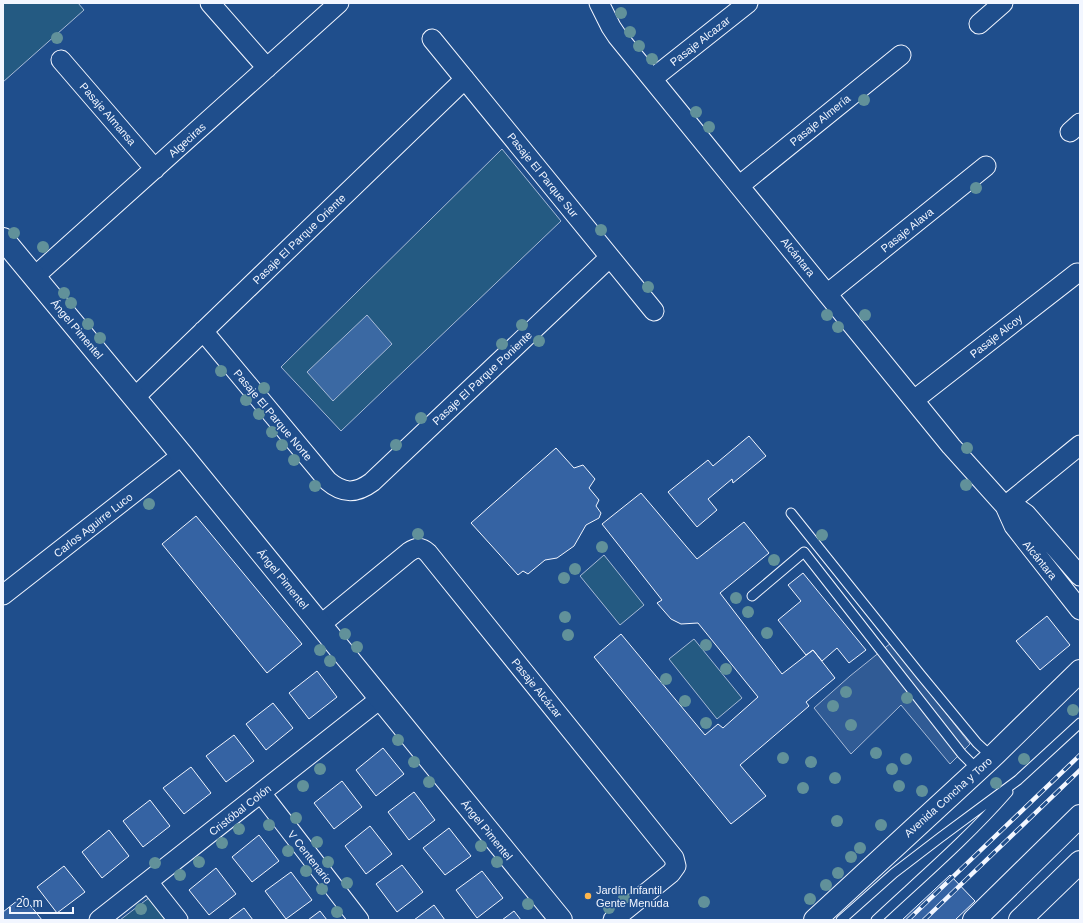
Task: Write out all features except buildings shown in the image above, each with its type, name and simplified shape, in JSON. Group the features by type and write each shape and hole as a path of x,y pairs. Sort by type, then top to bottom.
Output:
{"street":[{"path":"210,3 267,68"},
{"name":"Algeciras","path":"34,277 339,3"},
{"name":"Alcántara","path":"599,3 611,27 652,79 914,400 974,472 1005,506 1014,526 1080,610"},
{"name":"Pasaje Alcazar","path":"652,79 748,3"},
{"path":"979,24 1003,3"},
{"name":"Pasaje El Parque Sur","path":"432,39 654,311"},
{"name":"Pasaje Almería","path":"739,186 901,55"},
{"name":"Pasaje Almansa","path":"61,60 155,169"},
{"name":"Pasaje El Parque Oriente","path":"134,398 465,79"},
{"name":"Pasaje Alava","path":"827,294 986,166"},
{"name":"Ángel Pimentel","path":"3,239 182,455 561,920"},
{"name":"Pasaje El Parque Poniente","path":"349,491 357,491 372,482 610,257"},
{"name":"Pasaje Alcoy","path":"914,400 1077,273"},
{"name":"Pasaje El Parque Norte","path":"203,331 328,481 341,490 349,491"},
{"path":"1005,506 1080,445"},
{"name":"Carlos Aguirre Luco","path":"3,595 182,455"},
{"name":"Alcántara","path":"1005,506 1019,509 1026,514 1080,576"},
{"name":"Pasaje Alcázar","path":"320,625 409,552 419,548 428,553 674,858 676,866 671,873 613,920"},
{"name":"Avenida Concha y Toro","path":"815,920 985,764 1080,671"},
{"name":"Cristóbal Colón","path":"99,920 380,699"},
{"name":"V Centenario","path":"261,793 359,920"},
{"path":"974,920 1080,816"},
{"path":"1020,920 1080,862"},
{"path":"148,882 178,920"}],"lane":[{"path":"791,513 977,743 985,764"},
{"path":"752,596 804,552 962,754 985,764"},
{"path":"876,920 966,836 991,811 1018,780 1080,723"},
{"path":"841,920 894,873 1018,780"}],"shaded area":[{"path":"3,3 78,3 84,10 3,82"},
{"path":"502,149 561,221 341,431 281,367"},
{"path":"367,315 392,344 333,401 307,372"},
{"path":"604,555 644,605 620,625 580,576"},
{"path":"694,639 742,698 717,719 669,659"},
{"path":"891,643 970,744 950,764 901,705 851,754 814,708 850,676"},
{"path":"150,897 167,920 120,920"}],"railway":[{"path":"908,920 1080,755"},
{"path":"924,920 1080,770"}],"place":[{"name":"Jardín Infantil Gente Menuda","path":"588,896"}]}
